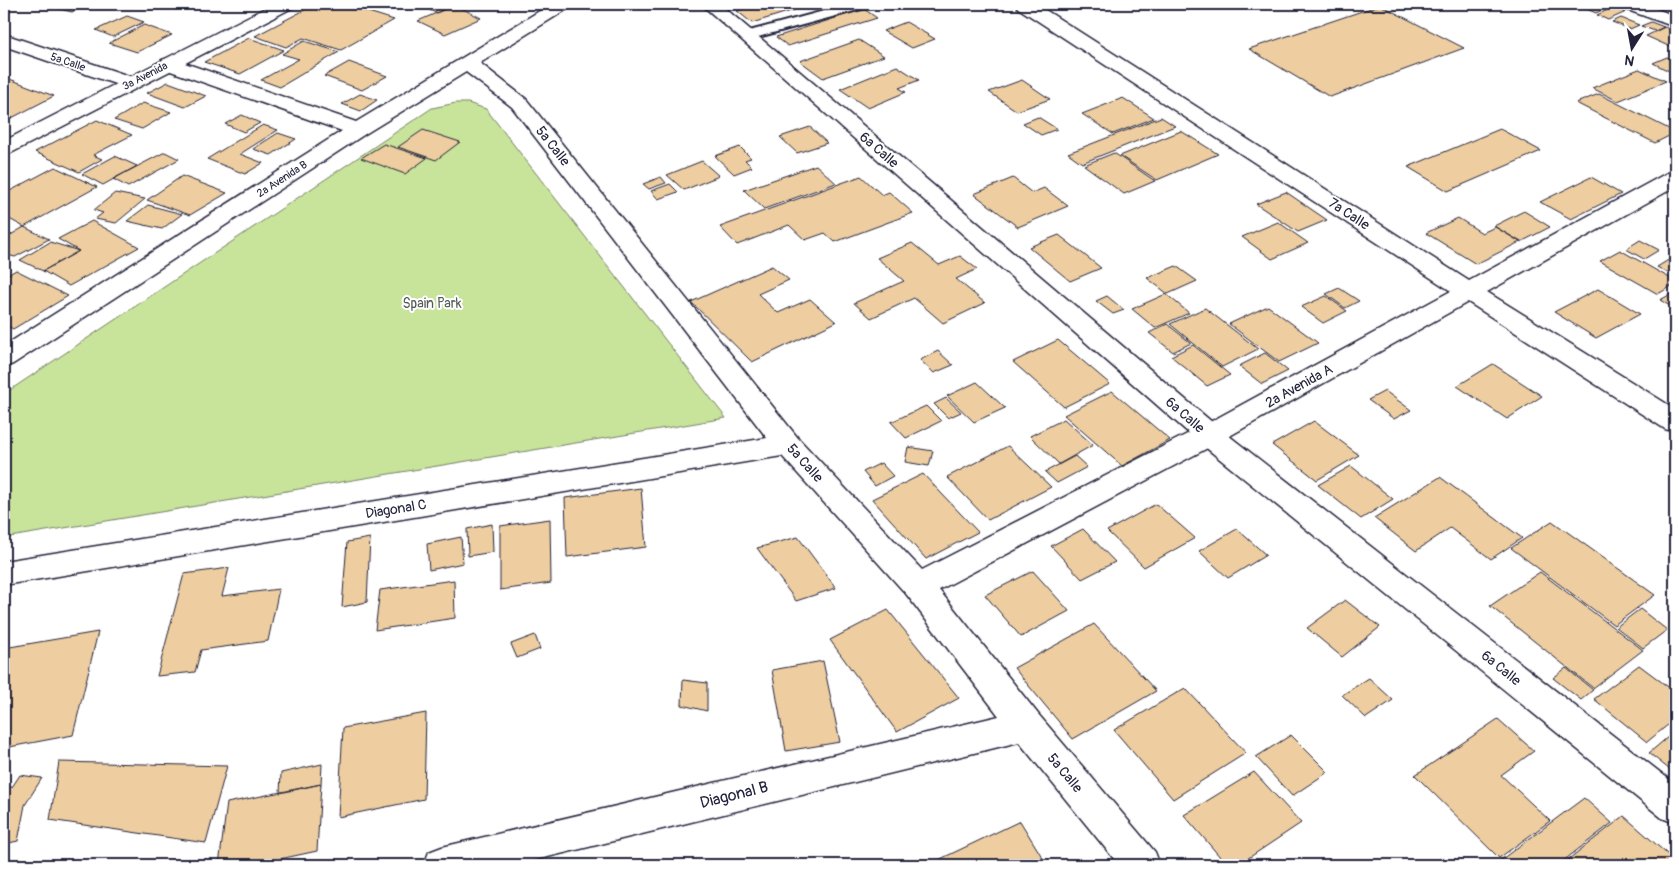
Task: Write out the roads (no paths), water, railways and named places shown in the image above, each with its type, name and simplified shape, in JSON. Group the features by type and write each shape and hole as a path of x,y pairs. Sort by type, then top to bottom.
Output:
{"street":[{"name":"3a Avenida","path":"4,149 286,4"},
{"name":"2a Avenida B","path":"4,358 358,130 562,4"},
{"name":"6a Calle","path":"713,4 747,36 1209,435 1675,806"},
{"name":"7a Calle","path":"1024,4 1469,292 1675,422"},
{"path":"1628,4 1662,9 1675,22"},
{"name":"5a Calle","path":"4,40 132,83"},
{"name":"5a Calle","path":"467,63 519,103 788,445 918,586 1026,725 1142,865"},
{"path":"169,64 358,130"},
{"name":"2a Avenida A","path":"918,586 1209,435 1675,178"},
{"name":"Diagonal C","path":"4,573 788,445"},
{"name":"Diagonal B","path":"442,865 1026,725"}],"lane":[{"path":"747,36 864,4"}],"park label":[{"name":"Spain Park","path":"432,303"}]}
